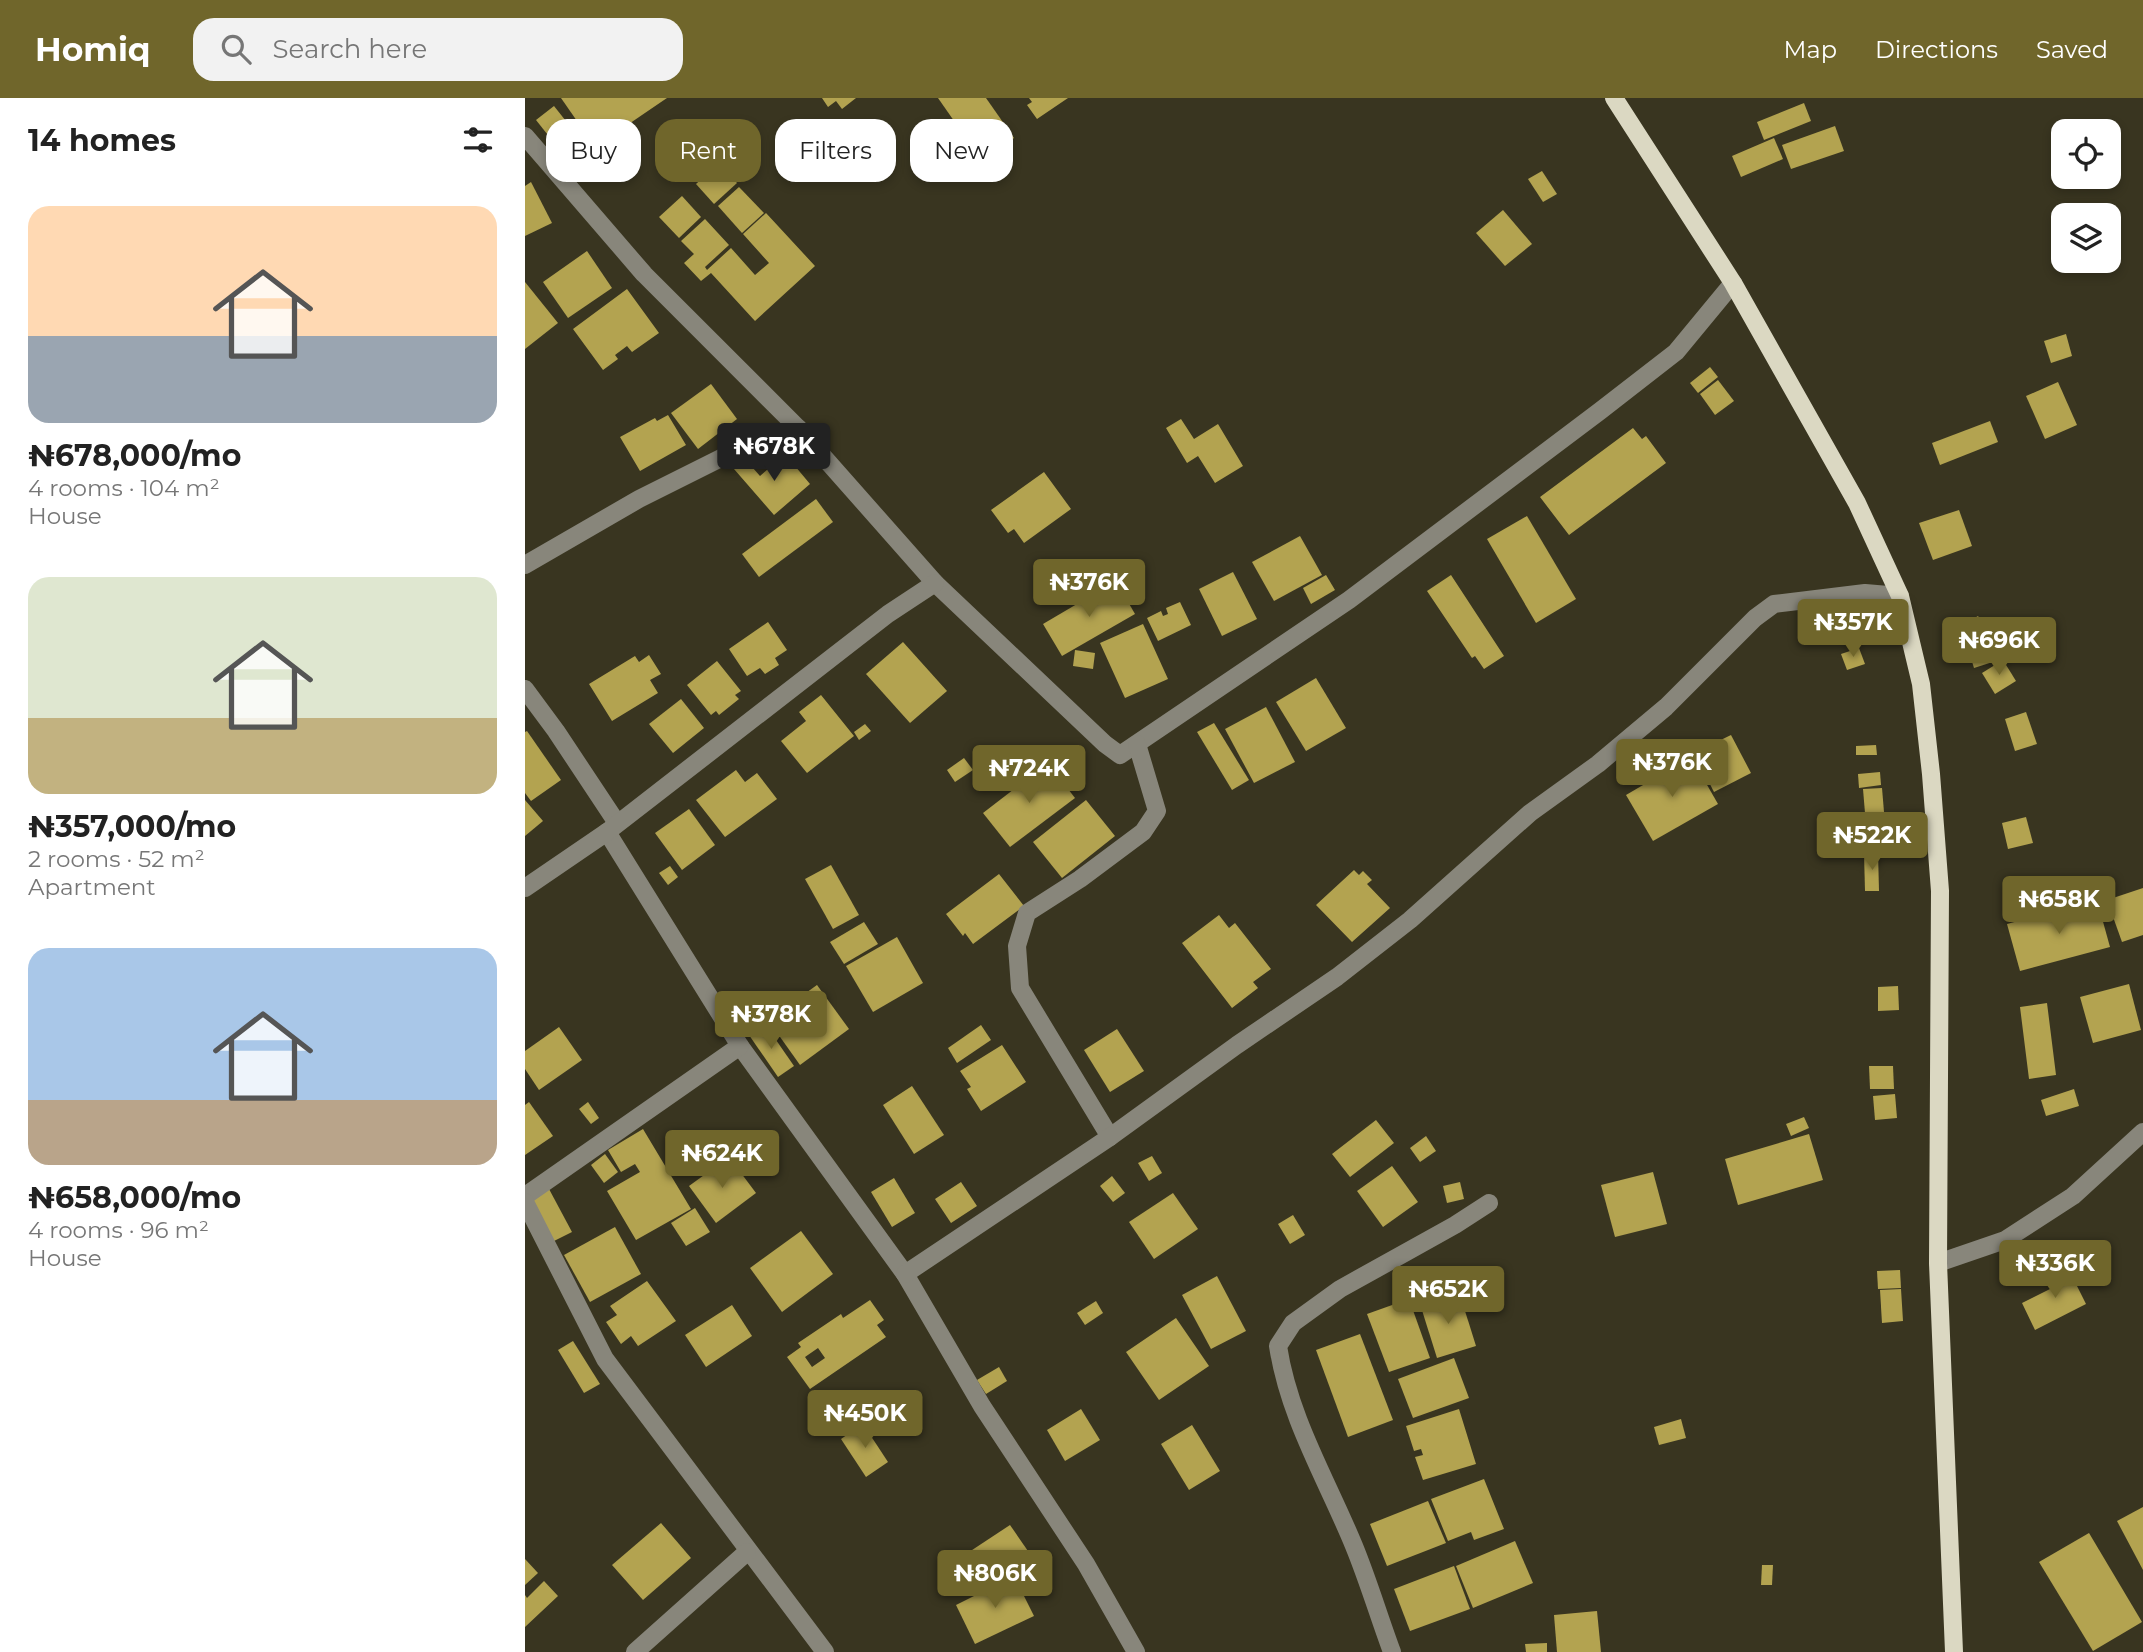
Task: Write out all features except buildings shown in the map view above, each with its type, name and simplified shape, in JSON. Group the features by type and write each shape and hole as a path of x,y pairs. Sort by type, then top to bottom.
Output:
{"main road":[{"path":"1614,98 1733,283 1857,503 1900,596 1921,684 1940,891 1938,1263 1954,1652"}],"street":[{"path":"525,136 644,274 798,428 935,583 1105,744 1120,755 1349,600 1600,411 1676,352 1733,283"},
{"path":"525,565 639,499 737,450 798,428"},
{"path":"525,888 612,827 888,614 935,583"},
{"path":"905,1274 1110,1137 1237,1045 1337,978 1410,920 1530,813 1598,764 1666,707 1755,618 1774,604 1865,593 1900,596"},
{"path":"525,689 557,731 740,1046 905,1274 982,1406 1086,1564 1136,1652"},
{"path":"1110,1137 1020,988 1017,946 1027,913 1080,879 1143,832 1157,811 1137,744"},
{"path":"525,1196 740,1046"},
{"path":"1938,1263 2005,1240 2073,1196 2143,1132"},
{"path":"525,1202 604,1359 825,1652"},
{"path":"1392,1652 1354,1546 1317,1466 1283,1378 1278,1346 1293,1323 1340,1289 1489,1203"},
{"path":"635,1652 747,1552"}]}
